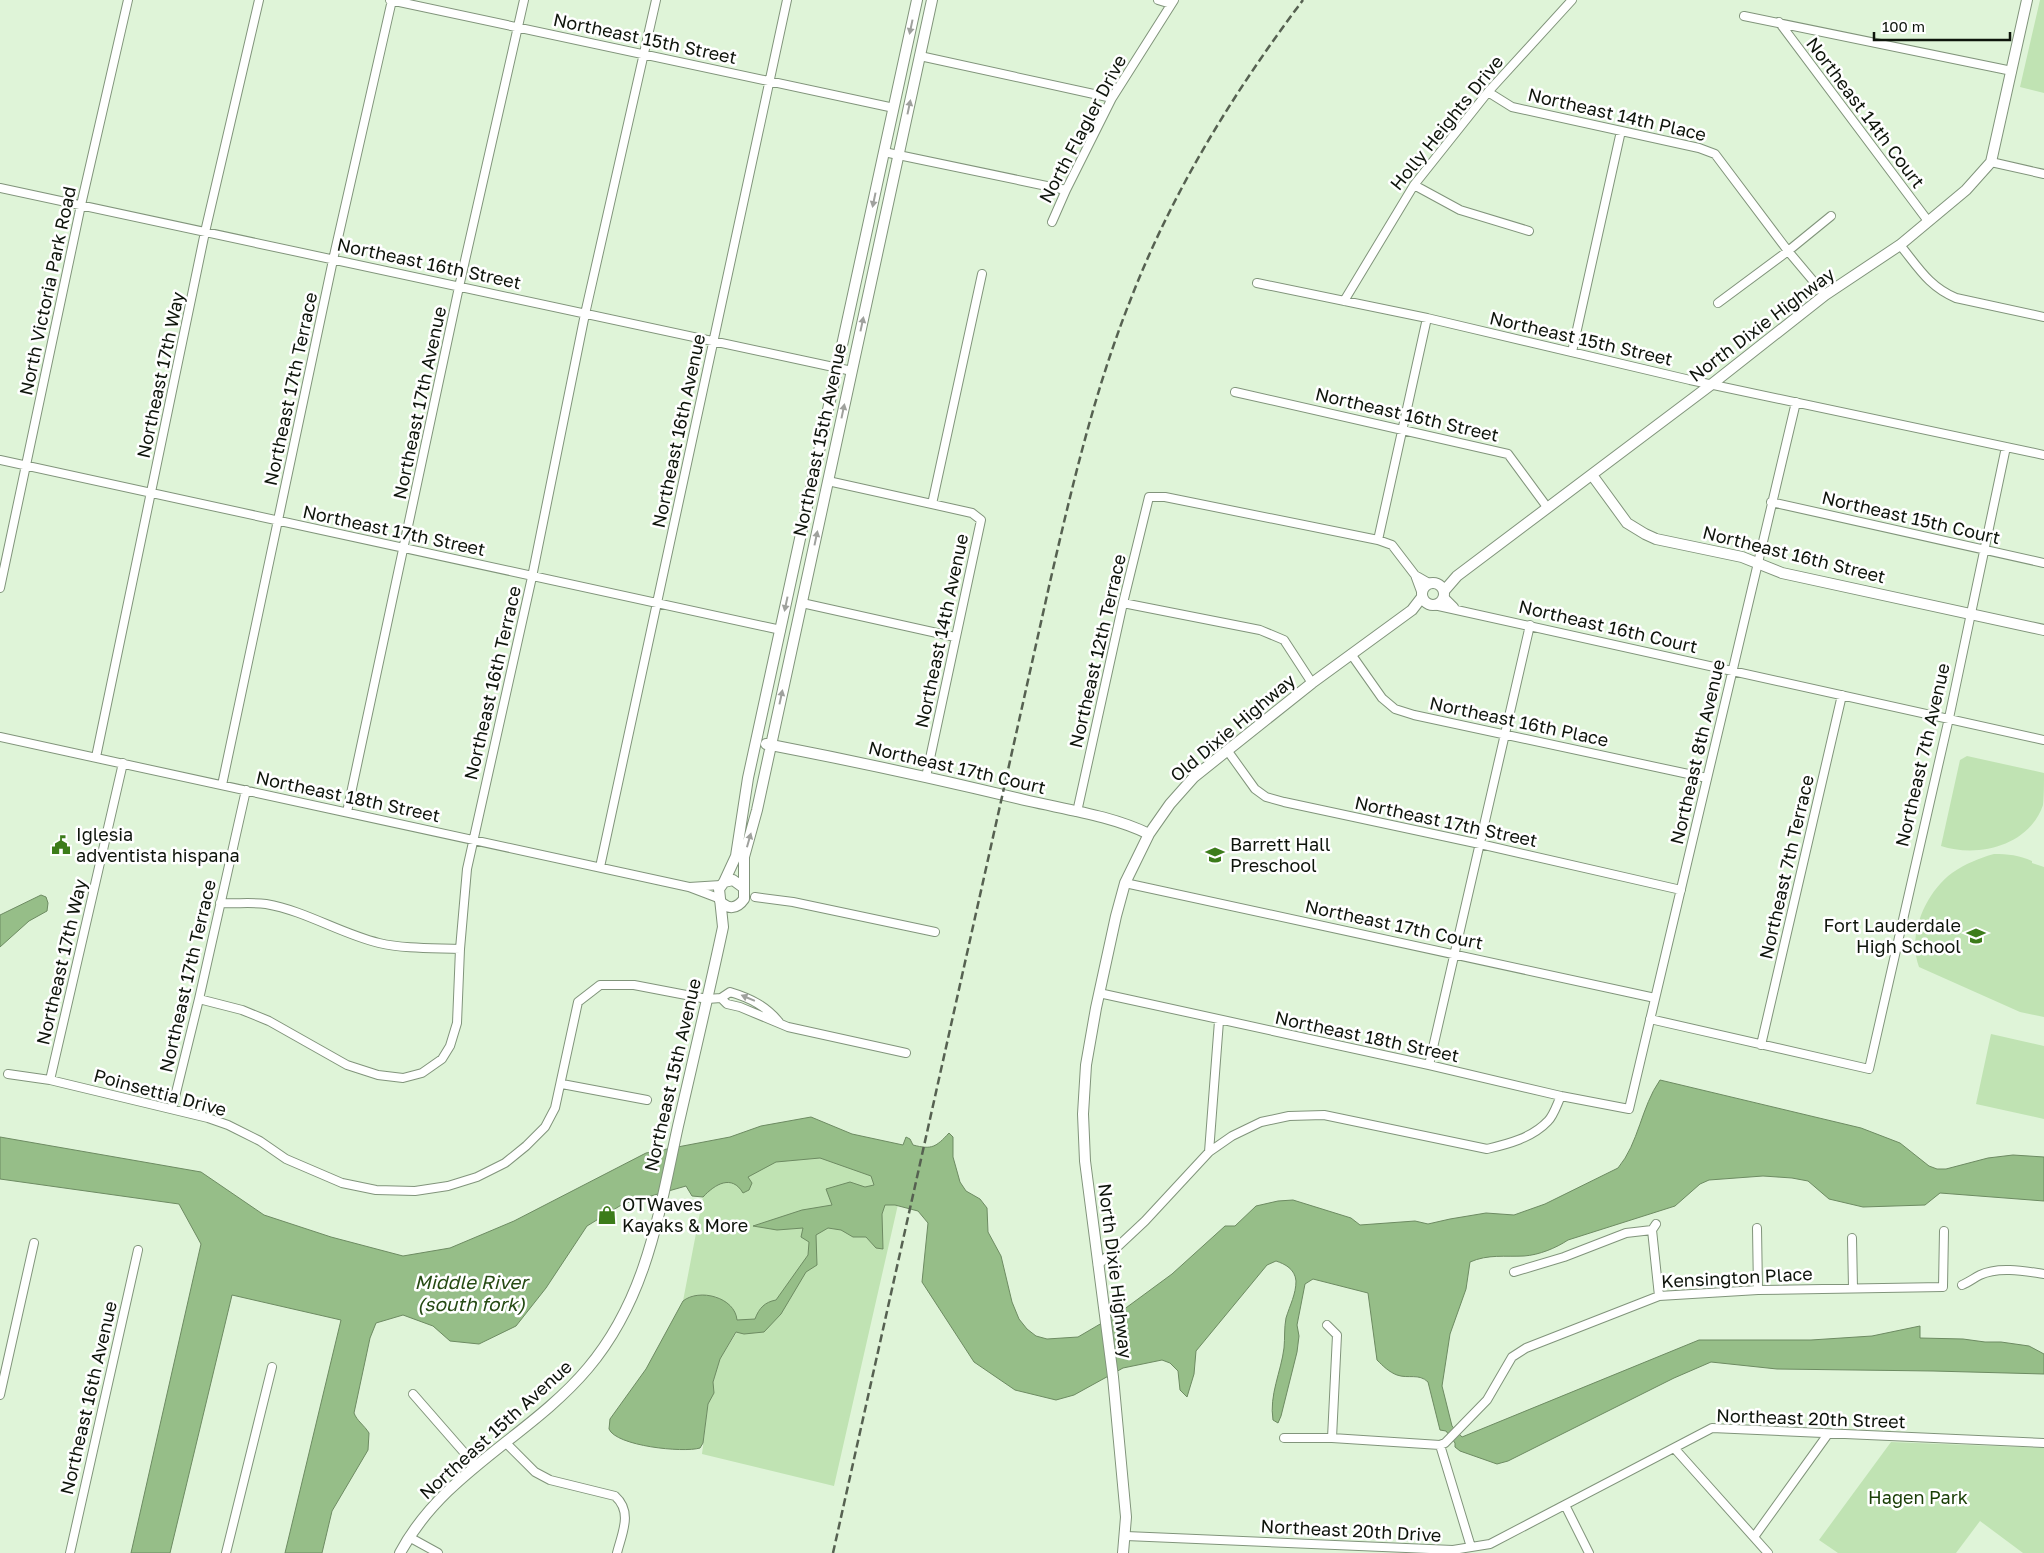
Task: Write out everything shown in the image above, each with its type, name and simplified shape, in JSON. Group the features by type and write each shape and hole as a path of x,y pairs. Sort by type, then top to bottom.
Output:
{"street":[{"name":"North Victoria Park Road","path":"0,588 81,205 128,0"},
{"name":"Northeast 17th Way","path":"96,758 206,232 259,0"},
{"name":"Northeast 15th Street","path":"391,0 894,108"},
{"name":"Northeast 17th Terrace","path":"222,785 391,0"},
{"name":"Northeast 17th Avenue","path":"347,812 524,0"},
{"name":"Northeast 16th Terrace","path":"199,999 242,1010 269,1021 347,1064 378,1075 403,1078 422,1073 442,1059 450,1046 457,1024 460,950 467,868 532,577 585,314 656,0"},
{"name":"Northeast 16th Avenue","path":"600,867 787,0"},
{"name":"Northeast 15th Avenue","path":"723,884 736,856 743,804 756,742 917,0"},
{"name":"Northeast 15th Avenue","path":"744,889 744,857 757,810 932,0"},
{"path":"1158,0 1173,2"},
{"name":"Holly Heights Drive","path":"1344,301 1414,184 1488,92 1572,0"},
{"path":"2027,0 1992,162 2044,174"},
{"name":"North Flagler Drive","path":"1052,222 1112,98 1173,2"},
{"path":"1744,16 2012,72"},
{"name":"Northeast 14th Court","path":"1778,22 1928,221"},
{"path":"920,56 1112,98"},
{"name":"Northeast 14th Place","path":"1488,92 1512,107 1699,148 1715,154 1788,251 1825,295"},
{"path":"1572,352 1621,131"},
{"path":"884,152 1066,190"},
{"name":"North Dixie Highway","path":"1548,507 1712,384 1825,295 1900,245 1966,190 1992,162"},
{"path":"1414,184 1460,210 1529,231"},
{"name":"Northeast 16th Street","path":"0,188 852,371"},
{"path":"1718,303 1788,251 1831,216"},
{"path":"1900,245 1934,286 1942,292 1956,298 2044,316"},
{"path":"828,481 932,504 982,274"},
{"name":"Northeast 15th Street","path":"1257,284 1427,318 1712,384 2044,456"},
{"path":"1427,318 1378,540 1392,545 1415,575 1425,602 1432,605 1440,603 1457,576 1548,507"},
{"name":"Northeast 16th Street","path":"1235,392 1508,454 1548,507"},
{"name":"Northeast 8th Avenue","path":"1629,1108 1796,402"},
{"name":"Northeast 7th Avenue","path":"1761,1045 1869,1069 1949,718 1986,550 2006,448"},
{"name":"Northeast 17th Street","path":"0,460 781,630"},
{"name":"Northeast 16th Street","path":"1592,475 1627,523 1656,539 1742,557 1782,573 2044,630"},
{"name":"Northeast 12th Terrace","path":"1077,812 1123,603 1150,497 1165,497 1378,540"},
{"name":"Northeast 15th Court","path":"1771,502 2044,564"},
{"name":"Northeast 14th Avenue","path":"926,777 981,520 972,513 932,504"},
{"path":"1415,575 1433,583 1444,594"},
{"path":"1422,595 1424,587 1457,576"},
{"name":"Northeast 16th Court","path":"1444,594 1450,605 1458,609"},
{"name":"Old Dixie Highway","path":"1099,994 1125,883 1149,834 1170,804 1194,777 1312,683 1412,610 1422,595"},
{"path":"802,603 955,637"},
{"path":"1123,603 1260,630 1284,640 1312,683"},
{"name":"Northeast 16th Court","path":"1432,605 1458,609 2044,740"},
{"name":"Old Dixie Highway","path":"1412,610 1432,605"},
{"path":"1429,1065 1530,625"},
{"name":"Northeast 16th Place","path":"1351,654 1382,698 1395,709 1414,715 1707,778"},
{"name":"Northeast 7th Terrace","path":"1761,1045 1842,695"},
{"name":"Northeast 18th Street","path":"0,737 689,887 719,900"},
{"name":"Northeast 17th Court","path":"756,742 926,777 1124,823 1149,834"},
{"name":"Northeast 17th Street","path":"1227,750 1255,789 1266,796 1294,804 1680,890"},
{"name":"Northeast 17th Way","path":"50,1080 123,763"},
{"name":"Northeast 17th Terrace","path":"172,1109 246,790"},
{"path":"755,897 738,905 727,907 719,900 719,889 723,884 733,880 755,897 794,902 935,932"},
{"name":"Northeast 17th Court","path":"1125,883 1655,998"},
{"name":"Northeast 18th Street","path":"689,887 723,884"},
{"path":"738,905 744,899 744,889"},
{"name":"Northeast 15th Avenue","path":"400,1553 408,1537 445,1493 475,1465 566,1391 606,1346 620,1323 639,1283 648,1258 661,1204 723,927 719,900"},
{"path":"220,903 266,904 380,943 460,950"},
{"name":"Northeast 15th Avenue","path":"723,927 738,905"},
{"name":"Poinsettia Drive","path":"8,1074 50,1080 172,1109 228,1126 260,1141 286,1159 342,1183 376,1190 415,1191 448,1186 467,1180 505,1163 545,1127 555,1108 562,1084 578,1002 600,985 634,985 707,999 721,998 730,992 758,1003 773,1014 779,1022"},
{"name":"North Dixie Highway","path":"1099,994 1086,1065 1083,1114 1085,1160 1113,1377 1126,1517 1126,1536 1123,1553"},
{"name":"Northeast 18th Street","path":"1099,994 1429,1065 1561,1096 1629,1108"},
{"path":"721,998 727,1004 802,1030 906,1053"},
{"path":"1650,1019 1761,1045"},
{"path":"1209,1152 1219,1021"},
{"path":"562,1084 647,1100"},
{"path":"1098,1265 1145,1221 1209,1152 1232,1136 1260,1122 1289,1116 1324,1116 1487,1149 1508,1144 1532,1134 1549,1120 1561,1096"},
{"path":"1514,1272 1564,1257 1626,1233 1654,1227 1659,1296"},
{"path":"1757,1228 1758,1290"},
{"name":"Kensington Place","path":"1440,1446 1474,1415 1487,1400 1512,1357 1526,1348 1659,1296 1758,1290 1943,1287 1944,1230"},
{"path":"1852,1238 1853,1288"},
{"path":"0,1395 34,1243"},
{"name":"Northeast 16th Avenue","path":"70,1553 138,1250"},
{"path":"1962,1285 1979,1275 1998,1270 2044,1274"},
{"path":"1327,1325 1337,1335 1332,1438"},
{"path":"226,1553 272,1367"},
{"path":"413,1394 475,1465"},
{"name":"Northeast 20th Street","path":"1565,1505 1712,1428 2044,1443"},
{"path":"1754,1536 1828,1434"},
{"path":"1284,1438 1332,1438 1440,1446 1471,1548"},
{"path":"505,1442 535,1472 550,1480 615,1496 624,1504 626,1515 617,1553"},
{"path":"1675,1449 1768,1553"},
{"path":"1565,1505 1589,1553"},
{"name":"Northeast 20th Drive","path":"1126,1536 1453,1552 1490,1544 1565,1505"},
{"path":"408,1537 438,1553"}],"green space":[{"path":"2040,0 2044,0 2044,93 2020,87"},
{"path":"1967,756 2044,773 2043,805 2036,819 2014,839 1986,849 1955,849 1941,846 1960,760"},
{"path":"1994,854 2018,856 2044,867 2044,1017 2020,1012 1919,967 1915,942 1917,929 1921,916 1934,892 1952,873 1983,857"},
{"path":"1991,1034 2044,1046 2044,1119 1976,1104"},
{"path":"824,1149 878,1169 899,1200 834,1486 702,1454 708,1404 714,1393 713,1382 720,1359 737,1332 718,1297 695,1295 683,1301 703,1197 712,1188 784,1155"},
{"name":"Hagen Park","path":"1891,1442 2044,1448 2044,1553 2023,1553 1980,1521 1956,1553 1838,1553 1819,1540"}],"water":[{"path":"41,895 46,897 48,903 47,911 29,921 0,947 0,915"},
{"name":"Middle River (south fork)","path":"1660,1080 1861,1128 1900,1143 1929,1166 1937,1169 1946,1169 1988,1158 2013,1155 2044,1157 2044,1201 1940,1193 1925,1205 1863,1207 1829,1199 1808,1181 1792,1178 1763,1176 1709,1180 1700,1184 1675,1206 1568,1240 1541,1253 1477,1259 1470,1262 1466,1289 1450,1334 1442,1386 1452,1426 1462,1437 1699,1340 1811,1340 1872,1336 1920,1326 1920,1338 1963,1339 2029,1346 2044,1354 2044,1374 1777,1369 1711,1362 1674,1378 1508,1461 1497,1464 1460,1451 1455,1447 1455,1443 1446,1431 1440,1430 1428,1382 1425,1379 1397,1375 1389,1371 1377,1360 1368,1293 1313,1279 1305,1284 1297,1325 1299,1336 1297,1352 1281,1416 1278,1423 1273,1420 1274,1393 1283,1357 1286,1318 1296,1286 1292,1270 1276,1261 1267,1265 1196,1351 1194,1374 1187,1397 1180,1390 1178,1371 1170,1363 1162,1360 1123,1368 1074,1395 1056,1400 1015,1390 974,1362 922,1282 928,1223 918,1211 895,1205 885,1205 882,1214 883,1249 876,1248 866,1237 853,1237 841,1230 828,1228 816,1235 817,1265 806,1272 781,1314 764,1332 744,1334 736,1332 720,1359 713,1382 714,1393 708,1404 703,1443 700,1448 680,1450 651,1447 636,1444 614,1435 609,1429 610,1419 646,1369 683,1301 698,1295 715,1297 723,1300 730,1306 735,1312 737,1320 755,1319 763,1306 776,1300 808,1255 809,1242 801,1237 803,1228 777,1230 753,1226 802,1210 832,1205 826,1189 850,1182 865,1187 874,1185 871,1176 820,1158 776,1162 748,1177 752,1183 749,1190 743,1193 739,1187 729,1182 718,1185 703,1197 692,1196 686,1186 623,1204 587,1226 546,1288 516,1326 479,1344 450,1341 433,1326 403,1315 376,1323 370,1338 354,1413 369,1433 368,1450 332,1511 322,1553 285,1553 341,1320 232,1295 170,1553 131,1553 201,1244 179,1204 0,1179 0,1137 201,1172 264,1215 331,1237 403,1256 450,1248 514,1221 646,1153 730,1137 761,1126 811,1117 852,1134 903,1145 906,1137 910,1139 913,1145 925,1147 937,1144 949,1133 953,1137 953,1157 960,1182 966,1191 980,1199 987,1208 988,1232 1001,1256 1012,1302 1019,1319 1036,1336 1047,1339 1078,1337 1119,1313 1172,1274 1225,1226 1235,1226 1256,1206 1293,1200 1351,1218 1360,1225 1415,1221 1428,1224 1486,1213 1514,1215 1545,1204 1618,1168 1631,1148 1648,1102"}],"railway":[{"path":"833,1553 1050,582 1075,475 1105,370 1147,261 1185,182 1206,144 1252,71 1303,0"}],"place":[{"name":"Iglesia adventista hispana","path":"61,845"},
{"name":"Barrett Hall Preschool","path":"1215,855"},
{"name":"Fort Lauderdale High School","path":"1976,936"},
{"name":"OTWaves Kayaks & More","path":"607,1215"}]}
